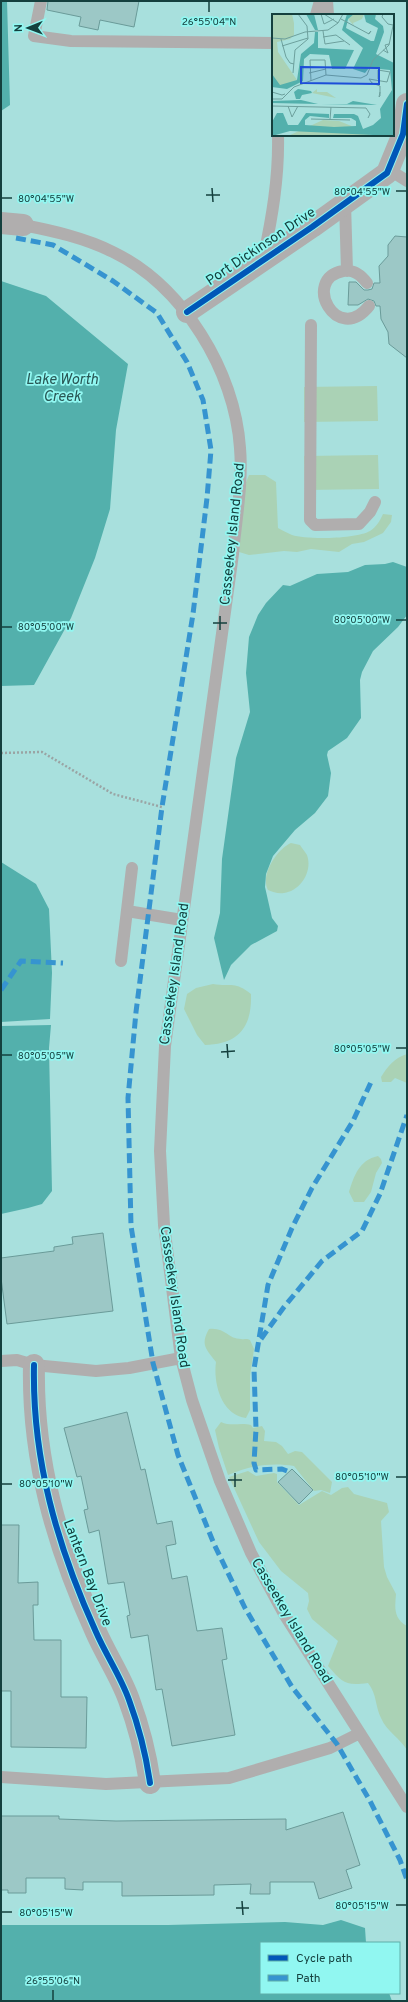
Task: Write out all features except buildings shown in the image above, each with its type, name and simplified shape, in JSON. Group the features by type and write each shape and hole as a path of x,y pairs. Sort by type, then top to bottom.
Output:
{"street":[{"name":"Port Dickinson Drive","path":"187,312 346,203 387,173 403,134 407,104"},
{"name":"Casseekey Island Road","path":"1,223 23,225"},
{"name":"Lantern Bay Drive","path":"34,1365 33,1398 39,1453 50,1507 69,1564 96,1632 129,1699 145,1753 150,1783"}],"lane":[{"path":"41,1 34,36 72,41 272,43"},
{"path":"316,14 320,1"},
{"path":"327,1 328,14"},
{"path":"263,260 275,204 278,136"},
{"path":"388,169 407,181"},
{"path":"346,203 347,270"},
{"name":"Casseekey Island Road","path":"23,225 63,232 114,252 150,275 187,312 207,342 225,382 236,419 242,472 232,561 165,1046 160,1151 164,1225 180,1358 192,1400 220,1481 251,1553 284,1614 407,1806"},
{"path":"367,282 361,275 347,270 339,272 327,281 324,296 326,306 336,316 351,318 358,315 369,306"},
{"path":"312,324 310,520 315,525 359,524 370,512 375,502"},
{"path":"121,961 132,868"},
{"path":"127,912 182,920"},
{"path":"1,1361 17,1360 34,1365 96,1371 129,1368 180,1358"},
{"path":"1,1777 106,1784 229,1778 330,1748 360,1733"}],"path":[{"path":"1,753 42,752 112,794 162,807"}],"green space":[{"path":"377,386 378,421 304,422 304,387"},
{"path":"378,455 379,489 305,490 304,456"},
{"path":"249,475 265,475 276,482 278,528 292,535 309,538 354,536 363,534 374,528 383,514 392,515 391,522 383,533 364,542 352,544 339,552 311,549 297,552 284,551 249,555 239,552 245,485"},
{"path":"291,843 300,845 307,855 307,874 300,885 295,889 284,893 268,890 266,877 271,863 280,851"},
{"path":"213,984 241,987 251,994 251,1006 246,1024 241,1032 227,1041 205,1045 197,1035 184,1009 187,994 196,988"},
{"path":"407,1054 407,1083 395,1078 391,1082 382,1082 381,1077 389,1066 398,1058"},
{"path":"378,1156 382,1163 376,1173 371,1192 364,1202 354,1202 349,1192 355,1175 366,1161"},
{"path":"209,1329 223,1331 233,1337 250,1340 254,1349 250,1376 250,1410 246,1418 237,1416 230,1411 220,1396 216,1379 216,1362 205,1347 206,1334"},
{"path":"221,1422 229,1424 247,1424 251,1425 253,1428 262,1426 265,1431 264,1441 276,1442 282,1446 288,1454 295,1451 302,1452 332,1482 330,1493 321,1490 314,1491 294,1466 277,1464 260,1466 244,1469 228,1475 215,1430"},
{"path":"248,1471 256,1476 274,1473 277,1474 277,1482 299,1505 322,1491 331,1495 342,1488 348,1487 354,1494 387,1503 389,1512 381,1521 384,1567 387,1577 396,1594 395,1608 397,1616 402,1623 407,1626 407,1750 384,1723 379,1714 373,1691 368,1683 354,1684 345,1682 341,1680 328,1666 338,1641 312,1619 307,1609 309,1601 308,1593 281,1571 259,1542 229,1477"}],"water":[{"path":"1,1 7,1 10,105 1,111"},
{"name":"Lake Worth Creek","path":"1,281 46,296 128,364 116,430 110,509 95,558 71,618 34,685 1,686"},
{"path":"393,562 407,567 407,615 398,627 373,651 362,672 360,680 361,718 347,738 328,751 327,755 331,773 328,796 315,813 295,830 273,856 266,874 265,887 272,918 278,926 277,931 251,945 231,965 224,980 214,938 220,913 222,859 236,758 250,712 246,673 249,637 258,615 266,603 283,585 290,586 317,574 348,572 365,565"},
{"path":"1,862 36,884 49,909 52,973 50,1019 1,1022"},
{"path":"51,1025 49,1048 52,1191 42,1204 1,1214 1,1026"},
{"path":"341,1920 365,1928 366,1942 260,1942 260,1994 389,1994 392,2001 1,2001 1,1925 168,1925 285,1922 323,1925"}],"marked path":[{"path":"16,238 53,245 113,281 157,313 187,362 203,400 211,450 207,498 193,614 162,807 136,1012 128,1098 131,1226 153,1363 178,1455 214,1544 245,1608 292,1687 337,1744 370,1801 400,1860 407,1880"},
{"path":"1,990 21,961 63,963"},
{"path":"287,1471 282,1469 256,1470 254,1463 256,1429 254,1369 268,1285 292,1228 312,1188 353,1121 372,1080"},
{"path":"261,1339 284,1307 322,1261 362,1231 380,1194 407,1115"}],"cycle path":[{"path":"187,312 312,227 387,173 403,134 407,104"},
{"path":"34,1365 34,1400 37,1434 42,1468 59,1535 82,1600 129,1700 142,1741 150,1783"}]}
